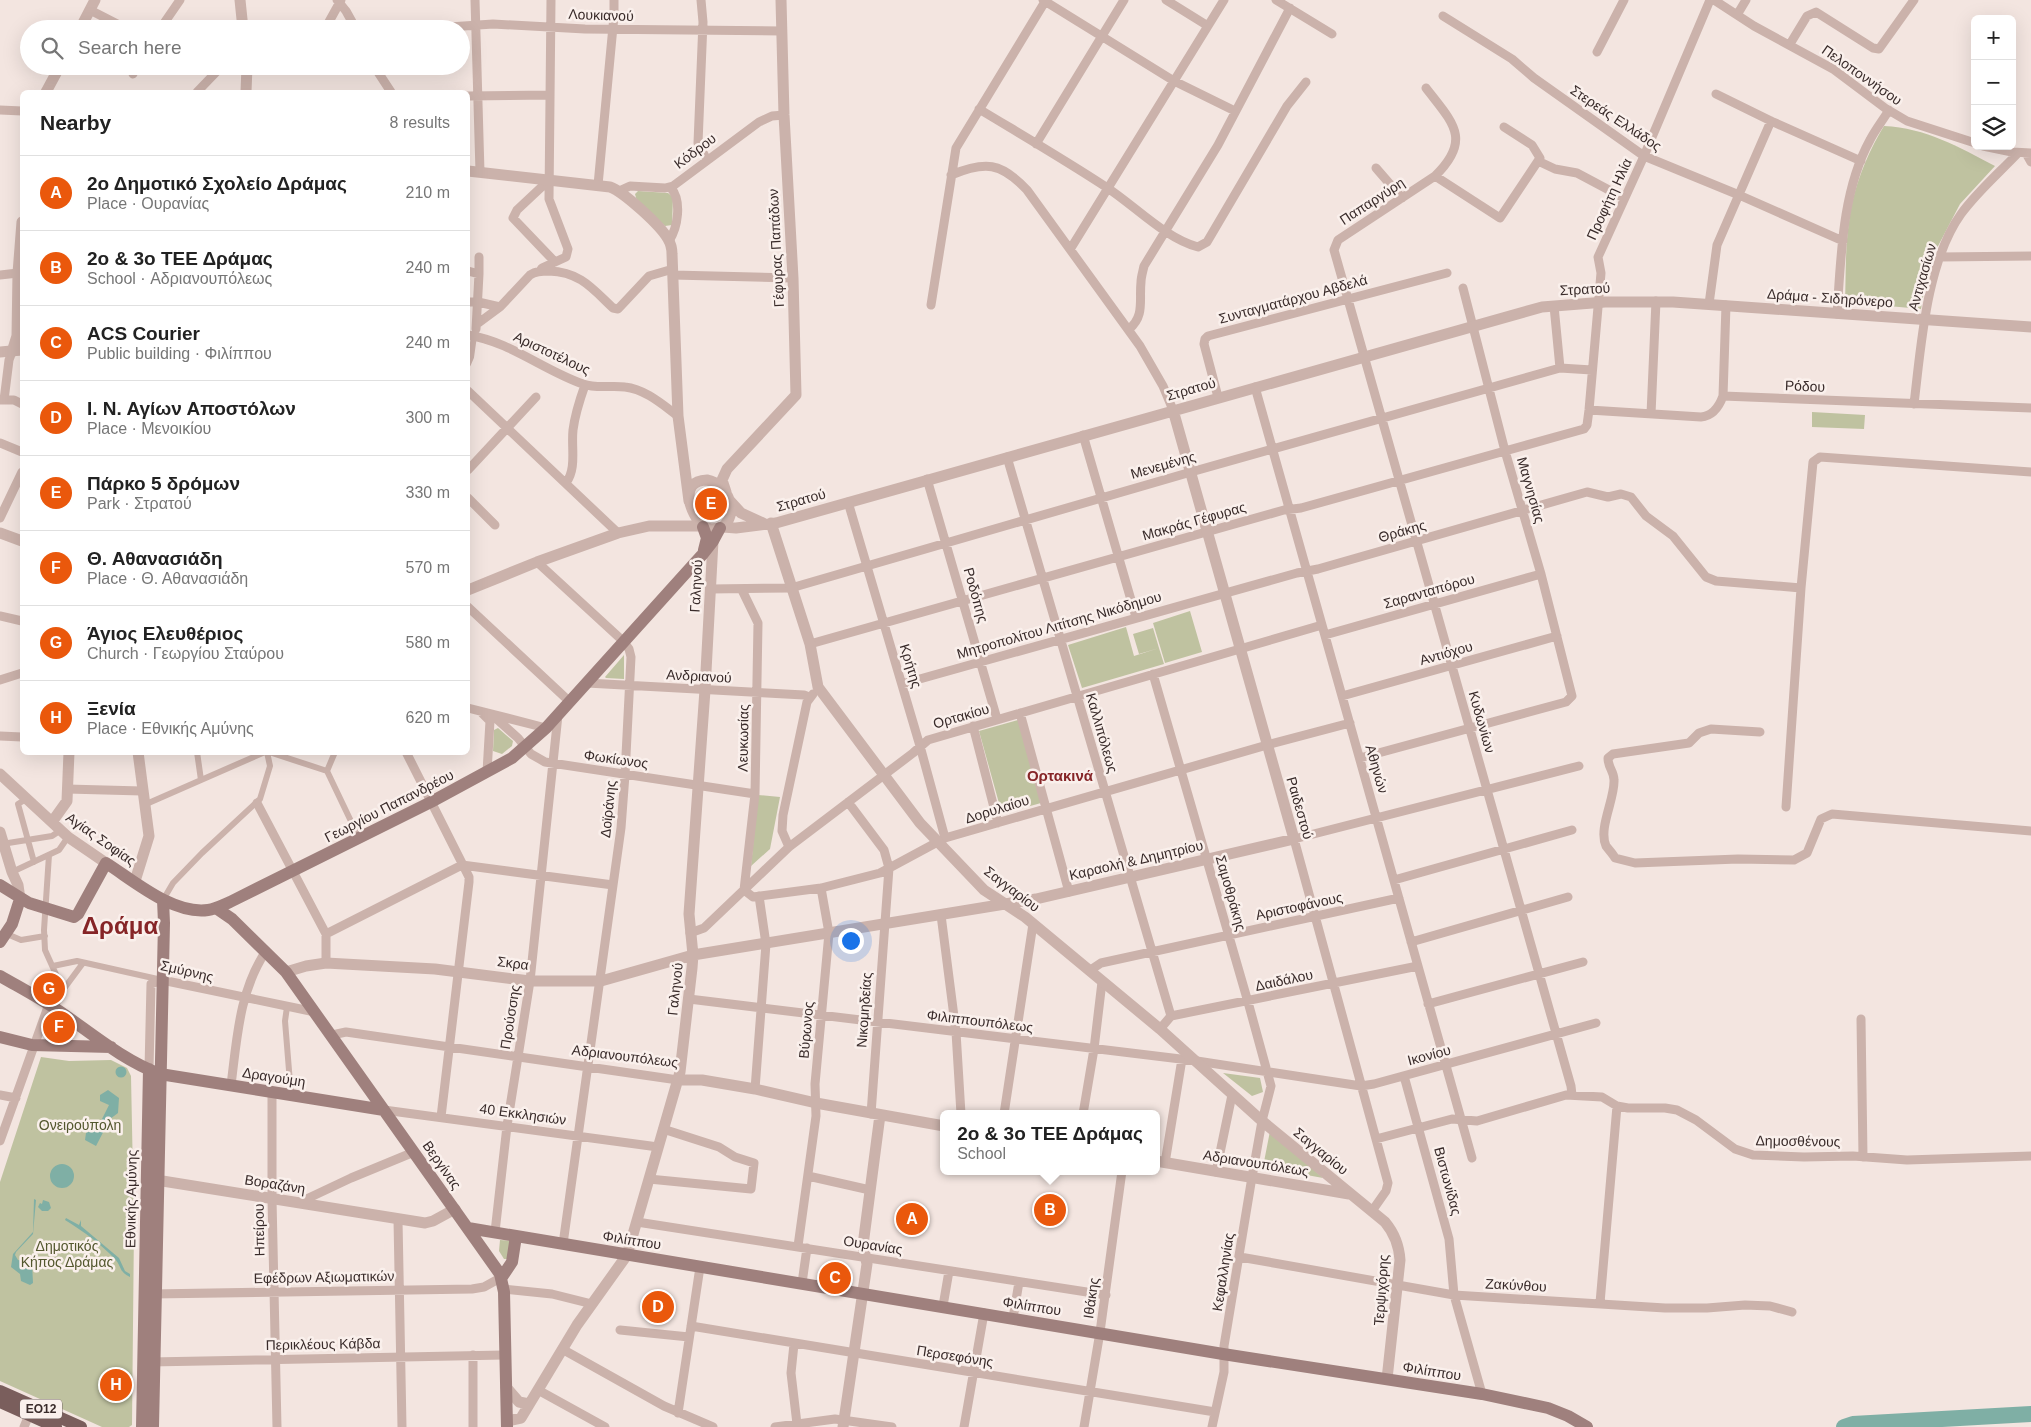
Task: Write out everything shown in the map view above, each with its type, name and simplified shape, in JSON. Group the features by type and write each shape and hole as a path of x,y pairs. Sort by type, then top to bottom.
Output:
{"main road":[{"path":"702,526 707,538 702,554"},
{"name":"Γεωργίου Παπανδρέου","path":"216,908 431,802 512,758 526,748 570,702 702,554 721,528"},
{"path":"0,885 20,899 45,909 75,917 106,863"},
{"name":"Αγίας Σοφίας","path":"106,863 163,900 191,910 216,908"},
{"path":"3,938 16,916 20,899"},
{"name":"Εθνικής Αμύνης","path":"144,1427 149,1362 154,1071 162,980 163,900"},
{"name":"Βεργίνας","path":"216,908 232,919 286,972 455,1209 503,1283"},
{"path":"0,976 52,1006 110,1047 154,1071"},
{"path":"0,1037 35,1045 110,1047"},
{"name":"Δραγούμη","path":"154,1071 384,1110"},
{"name":"Φιλίππου","path":"468,1228 1223,1354 1482,1394 1548,1408 1568,1416 1587,1427"},
{"path":"507,1424 503,1283 512,1262 516,1236"},
{"name":"ΕΟ12","path":"0,1391 81,1427"},
{"name":"ΕΟ12","path":"0,1402 56,1427"}],"street":[{"path":"166,20 180,0"},
{"path":"240,0 242,20"},
{"path":"475,0 480,172"},
{"path":"540,271 542,268 566,257 568,249 560,224 550,204 551,0"},
{"path":"598,185 613,30 614,0"},
{"path":"700,0 703,21 698,143 707,160"},
{"name":"Γέφυρας Παπάδων","path":"703,480 727,468 796,395 781,0"},
{"path":"931,305 956,148 1045,0 1174,81 1235,111"},
{"path":"1036,144 1124,0"},
{"path":"1166,0 1208,26"},
{"path":"1071,248 1224,0"},
{"path":"1276,0 1332,34"},
{"path":"1596,52 1624,0"},
{"name":"Πελοποννήσου","path":"1712,0 1845,77 1889,110 1916,125 1971,143"},
{"name":"Προφήτη Ηλία","path":"1586,426 1601,273 1598,256 1712,0"},
{"path":"1737,15 1746,0"},
{"path":"1790,44 1807,16 1816,12 1873,48 1879,49 1914,0"},
{"path":"330,20 339,1"},
{"path":"339,1 351,20"},
{"path":"84,20 92,5 114,20"},
{"path":"1129,329 1136,323 1140,315 1141,280 1144,266 1218,145 1290,8"},
{"name":"Στερεάς Ελλάδος","path":"1443,16 1512,59 1534,78 1644,156 1843,241"},
{"name":"Λουκιανού","path":"470,25 552,26 613,30 782,31"},
{"path":"47,90 55,75"},
{"path":"199,90 213,75"},
{"path":"246,90 247,75"},
{"path":"380,75 390,90"},
{"path":"979,109 1108,188 1166,230 1190,245 1198,247 1207,242 1287,106 1306,82"},
{"name":"Παπαργύρη","path":"1364,356 1335,254 1336,243 1435,176 1446,164 1455,148 1457,138 1445,114 1426,88"},
{"path":"1716,94 1771,122 1861,161"},
{"path":"470,96 550,95"},
{"path":"0,110 20,111"},
{"path":"1837,314 1848,204 1861,161 1870,140 1889,110"},
{"name":"Κόδρου","path":"619,191 630,186 670,188 766,118 784,115"},
{"path":"1709,304 1717,245 1771,122"},
{"path":"1435,176 1500,218 1540,156 1532,145 1504,127"},
{"path":"2007,150 2025,153 2031,162"},
{"name":"Αντιχασίων","path":"1914,404 1924,319 1940,258 1960,216 2025,153"},
{"path":"1538,161 1555,168 1577,172 1624,198"},
{"path":"951,176 978,166 984,166 1004,171 1016,179 1032,196 1129,329 1155,371 1173,410"},
{"path":"1376,168 1402,198"},
{"name":"Κόδρου","path":"470,172 606,186 619,191 659,228 669,241"},
{"path":"549,180 517,210 513,218 555,262"},
{"path":"670,188 676,195 677,222 676,229 669,241 672,251 678,416 689,501 695,516 702,526"},
{"path":"20,248 17,351 9,360 2,400 14,400 20,403"},
{"path":"1940,258 2031,256"},
{"path":"477,324 479,257"},
{"path":"470,359 470,336 477,324 500,307 530,275 540,271 558,271 574,274 586,282 613,308 618,309 649,276 673,272 793,278"},
{"path":"470,272 479,274"},
{"path":"0,275 18,273"},
{"name":"Συνταγματάρχου Αβδελά","path":"1218,397 1204,344 1208,336 1447,273"},
{"name":"Μαγνησίας","path":"1463,288 1505,451 1541,574 1571,692 1570,699 1469,728"},
{"name":"Δράμα - Σιδηρόνερο","path":"1628,301 1709,304 2031,327"},
{"name":"Στρατού","path":"721,528 768,524 1532,309 1628,301"},
{"path":"1651,414 1656,301"},
{"path":"470,302 500,307"},
{"path":"1554,306 1560,368"},
{"path":"1589,410 1705,416 1715,410 1722,396 1726,306"},
{"name":"Αριστοτέλους","path":"470,336 510,348 585,384 599,387 631,388 656,399 678,416"},
{"path":"0,352 17,351"},
{"name":"Κυδωνίων","path":"1364,356 1572,1095"},
{"name":"Μενεμένης","path":"710,589 791,588 1273,448 1560,368 1592,370"},
{"path":"566,483 572,472 574,427 585,384"},
{"name":"Αθηνών","path":"1255,387 1472,1158"},
{"path":"470,394 618,533"},
{"name":"Ρόδου","path":"1722,396 2031,408"},
{"path":"470,468 536,397"},
{"name":"Ραιδεστού","path":"1173,410 1294,839 1388,1186 1372,1211"},
{"name":"Μακράς Γέφυρας","path":"810,644 1119,556 1290,509 1301,508 1581,430 1586,426"},
{"path":"1083,435 1136,617"},
{"path":"0,443 20,451"},
{"name":"Καλλιπόλεως","path":"1007,457 1171,1016"},
{"path":"1786,807 1801,588 1813,462 1820,457 2031,472"},
{"path":"470,589 537,562 618,533 649,526 721,528 731,514 722,480 727,468"},
{"path":"684,469 703,480 717,483 727,496"},
{"path":"0,518 20,476"},
{"name":"Ροδόπης","path":"928,479 997,719"},
{"path":"689,501 692,488 703,480"},
{"name":"Θράκης","path":"1224,593 1587,492 1608,497 1621,494 1631,498 1646,516 1673,536 1706,577 1716,581 1801,588"},
{"name":"Στρατού","path":"727,496 741,513 768,524"},
{"path":"470,500 495,524"},
{"name":"Κρήτης","path":"848,502 920,746 941,840"},
{"name":"Σαγγαρίου","path":"768,524 810,644 819,690 883,776 941,840 981,888 1021,913 1160,1029 1262,1121 1351,1194"},
{"path":"0,532 20,540"},
{"name":"Γαληνού","path":"507,1424 521,1418 562,1349 627,1255 678,1080 693,955 689,914 705,690 713,541"},
{"path":"537,562 623,641"},
{"name":"Σαρανταπόρου","path":"1325,635 1541,574"},
{"name":"Λευκωσίας","path":"742,590 758,623 755,794 744,890"},
{"name":"Μητροπολίτου Λιτίτσης Νικόδημου","path":"902,684 1224,593"},
{"path":"470,611 570,702"},
{"path":"0,616 20,621"},
{"path":"1240,649 1322,625"},
{"name":"Αντιόχου","path":"1342,696 1557,636"},
{"name":"Δοϊράνης","path":"563,1244 614,885 625,775 630,653 623,641"},
{"name":"Ορτακίου","path":"690,934 704,928 788,847 928,740 1240,649"},
{"path":"0,680 20,674"},
{"name":"Σαμοθράκης","path":"1153,674 1267,1071 1270,1089 1262,1121"},
{"name":"Ανδριανού","path":"587,683 758,692 804,695 809,697"},
{"path":"788,847 782,831 783,815 807,701 809,697 819,690"},
{"name":"Φωκίωνος","path":"470,708 546,728"},
{"path":"480,711 490,721 487,772"},
{"path":"1020,713 1069,892"},
{"name":"Φωκίωνος","path":"491,714 536,757 552,764 755,794"},
{"name":"Προύσσης","path":"495,1232 507,1126 530,981 558,715"},
{"name":"Δορυλαίου","path":"744,890 749,895 759,896 821,888 880,873 941,840 1046,808 1350,723"},
{"path":"973,726 998,823"},
{"path":"1360,758 1469,728"},
{"path":"1760,732 1711,729 1699,733 1689,743 1613,754 1608,758 1608,766 1612,771 1614,780 1605,829 1606,844 1616,858 1635,863 1738,859 1794,860 1807,853 1821,819 1832,814 2031,831"},
{"path":"0,736 20,737"},
{"path":"52,822 66,804 70,755"},
{"path":"135,881 148,838 138,755"},
{"path":"198,755 202,780"},
{"path":"144,805 260,755"},
{"path":"163,900 173,883 202,853 257,803 270,766 268,755"},
{"path":"276,755 327,771 359,838"},
{"path":"327,771 334,755"},
{"path":"408,755 469,882 441,1117"},
{"name":"Καραολή & Δημητρίου","path":"693,955 941,915 1069,892 1377,819 1579,766"},
{"name":"Αγίας Σοφίας","path":"1,777 64,833 106,863"},
{"path":"67,789 142,791"},
{"path":"26,799 18,804 34,862"},
{"name":"Νικομηδείας","path":"844,1423 863,1293 866,1258 863,1245 870,1190 878,1023 889,868 884,850 848,802"},
{"path":"257,803 326,934 326,963"},
{"path":"1394,880 1572,830"},
{"path":"0,832 2,844 18,885 20,899"},
{"path":"2,844 64,833"},
{"path":"12,872 59,850 64,833"},
{"path":"49,856 45,909 45,950 63,990"},
{"path":"326,934 462,865 614,885"},
{"name":"Βύρωνος","path":"802,1283 808,1176 816,1116 815,1084 828,933 821,888"},
{"path":"755,1089 766,944 759,896"},
{"path":"1411,942 1568,897"},
{"name":"Αριστοφάνους","path":"1089,971 1101,963 1399,898"},
{"path":"941,915 956,1032 961,1110"},
{"path":"1005,1110 1033,924"},
{"path":"3,938 21,940 45,936"},
{"path":"231,1085 244,998 251,977 266,951"},
{"name":"Σκρα","path":"286,972 326,963 458,972 530,981 601,981 693,955"},
{"name":"Σμύρνης","path":"53,966 77,962 83,963 315,1012"},
{"path":"1428,1004 1582,962"},
{"path":"0,1141 35,1045 52,1006 83,963"},
{"name":"Δαιδάλου","path":"1171,1016 1248,1002 1418,966"},
{"path":"1084,1110 1094,1049 1102,982"},
{"name":"Φιλιππουπόλεως","path":"689,999 1267,1071"},
{"path":"287,1007 285,1021 291,1095"},
{"path":"1160,1029 1171,1016"},
{"path":"1861,1019 1863,1157"},
{"name":"Ικονίου","path":"1267,1071 1361,1086 1370,1085 1596,1023"},
{"name":"Αδριανουπόλεως","path":"332,1035 346,1032 678,1080 702,1080 940,1125"},
{"path":"1160,1162 1182,1059"},
{"name":"Βιστωνίδας","path":"1404,1076 1449,1239 1454,1295 1482,1394"},
{"name":"Ηπείρου","path":"272,1092 272,1199 277,1427"},
{"path":"1216,1172 1232,1095"},
{"name":"Δημοσθένους","path":"1376,1139 1452,1119 1477,1121 1561,1095 1572,1095 1601,1096 1617,1106 1628,1108 1669,1108 1681,1111 1731,1146 1748,1154 1907,1160 2031,1156"},
{"path":"0,1096 16,1098"},
{"path":"1600,1303 1617,1106"},
{"name":"40 Εκκλησιών","path":"384,1110 658,1146"},
{"name":"Κεφαλληνίας","path":"1212,1427 1224,1372 1223,1354 1262,1121"},
{"path":"649,1179 751,1189 754,1163 735,1157 720,1147 663,1129"},
{"path":"298,1203 351,1178 414,1152"},
{"name":"Αδριανουπόλεως","path":"1160,1162 1351,1194"},
{"name":"Ιθάκης","path":"1084,1427 1106,1295 1121,1175"},
{"path":"808,1176 870,1190"},
{"name":"Βοραζάνη","path":"152,1179 398,1220 430,1222 455,1209"},
{"name":"Τερψιχόρης","path":"1351,1194 1385,1222 1396,1238 1400,1260 1387,1379"},
{"path":"398,1220 399,1356 402,1427"},
{"name":"Ουρανίας","path":"637,1222 1106,1295"},
{"name":"Ζακύνθου","path":"1240,1257 1454,1295 1673,1308 1745,1305 1770,1306 1792,1312"},
{"path":"678,1413 700,1267"},
{"path":"943,1306 949,1271"},
{"path":"1013,1318 1019,1282"},
{"path":"503,1283 592,1304"},
{"name":"Εφέδρων Αξιωματικών","path":"150,1294 478,1288 503,1283"},
{"path":"964,1427 984,1313"},
{"name":"Περσεφόνης","path":"691,1326 1215,1412"},
{"path":"620,1330 689,1337"},
{"path":"794,1344 791,1374 797,1424"},
{"path":"562,1349 678,1413 713,1427"},
{"path":"473,1355 474,1427"},
{"name":"Περικλέους Κάβδα","path":"149,1362 275,1358 504,1355"},
{"path":"506,1387 519,1402 529,1404"},
{"path":"538,1390 605,1427"},
{"path":"24,1427 29,1415"},
{"path":"775,1427 797,1424 844,1423 892,1427"}],"green space":[{"path":"1884,126 1914,130 1942,140 1995,166 1960,204 1937,248 1931,250 1921,309 1845,302 1847,242 1851,209 1862,172"},
{"path":"638,191 668,193 673,197 672,225 665,226 637,201 635,194"},
{"path":"1812,412 1865,415 1864,429 1812,427"},
{"path":"708,486 716,490 724,502 726,511 721,519 705,517 698,508 697,494"},
{"path":"1190,611 1202,652 1165,663 1153,623"},
{"path":"1126,627 1134,656 1159,648 1164,664 1082,688 1068,645"},
{"path":"1153,628 1159,648 1139,654 1133,634"},
{"path":"624,655 624,679 606,678 605,677"},
{"path":"1018,720 1041,803 1002,814 979,731"},
{"path":"498,728 513,741 512,746 502,754 493,751 494,730"},
{"path":"758,795 780,797 770,849 751,866"},
{"name":"Δημοτικός Κήπος Δράμας","path":"41,1057 69,1061 111,1060 127,1068 131,1076 134,1226 132,1425 129,1427 102,1427 0,1381 0,1182"},
{"path":"1223,1073 1260,1078 1263,1092 1252,1096"},
{"path":"1270,1131 1323,1178 1263,1167"},
{"path":"500,1240 512,1241 509,1259 504,1259 499,1251"}],"water":[{"path":"121,1066 127,1072 121,1078 115,1072"},
{"path":"108,1090 119,1098 118,1113 110,1119 96,1146 85,1140 86,1133 92,1130 96,1131 109,1105 100,1101 100,1095"},
{"path":"57,1164 67,1164 74,1171 74,1181 67,1188 57,1188 50,1181 50,1171"},
{"path":"34,1199 36,1200 33,1234 15,1255 18,1260 32,1263 33,1283 30,1285 21,1281 20,1274 11,1267 13,1254 33,1232"},
{"path":"43,1200 49,1202 51,1208 48,1211 42,1211 38,1207 40,1203 42,1204"},
{"path":"66,1218 79,1225 81,1220 81,1226 119,1258 125,1271 130,1274 130,1277 122,1271 115,1259 104,1248 65,1220"}],"waterway":[{"path":"1844,1427 1853,1424 2031,1414"}],"place":[{"name":"Πάρκο 5 δρόμων","path":"711,504"},
{"name":"Άγιος Ελευθέριος","path":"49,989"},
{"name":"Θ. Αθανασιάδη","path":"59,1027"},
{"name":"2ο & 3ο ΤΕΕ Δράμας","path":"1050,1210"},
{"name":"2ο Δημοτικό Σχολείο Δράμας","path":"912,1219"},
{"name":"ACS Courier","path":"835,1278"},
{"name":"Ι. Ν. Αγίων Αποστόλων","path":"658,1307"},
{"name":"Ξενία","path":"116,1385"}],"district":[{"name":"Ορτακινά","path":"1060,776"},
{"name":"Δράμα","path":"120,926"}],"park label":[{"name":"Ονειρούπολη","path":"80,1125"}]}
